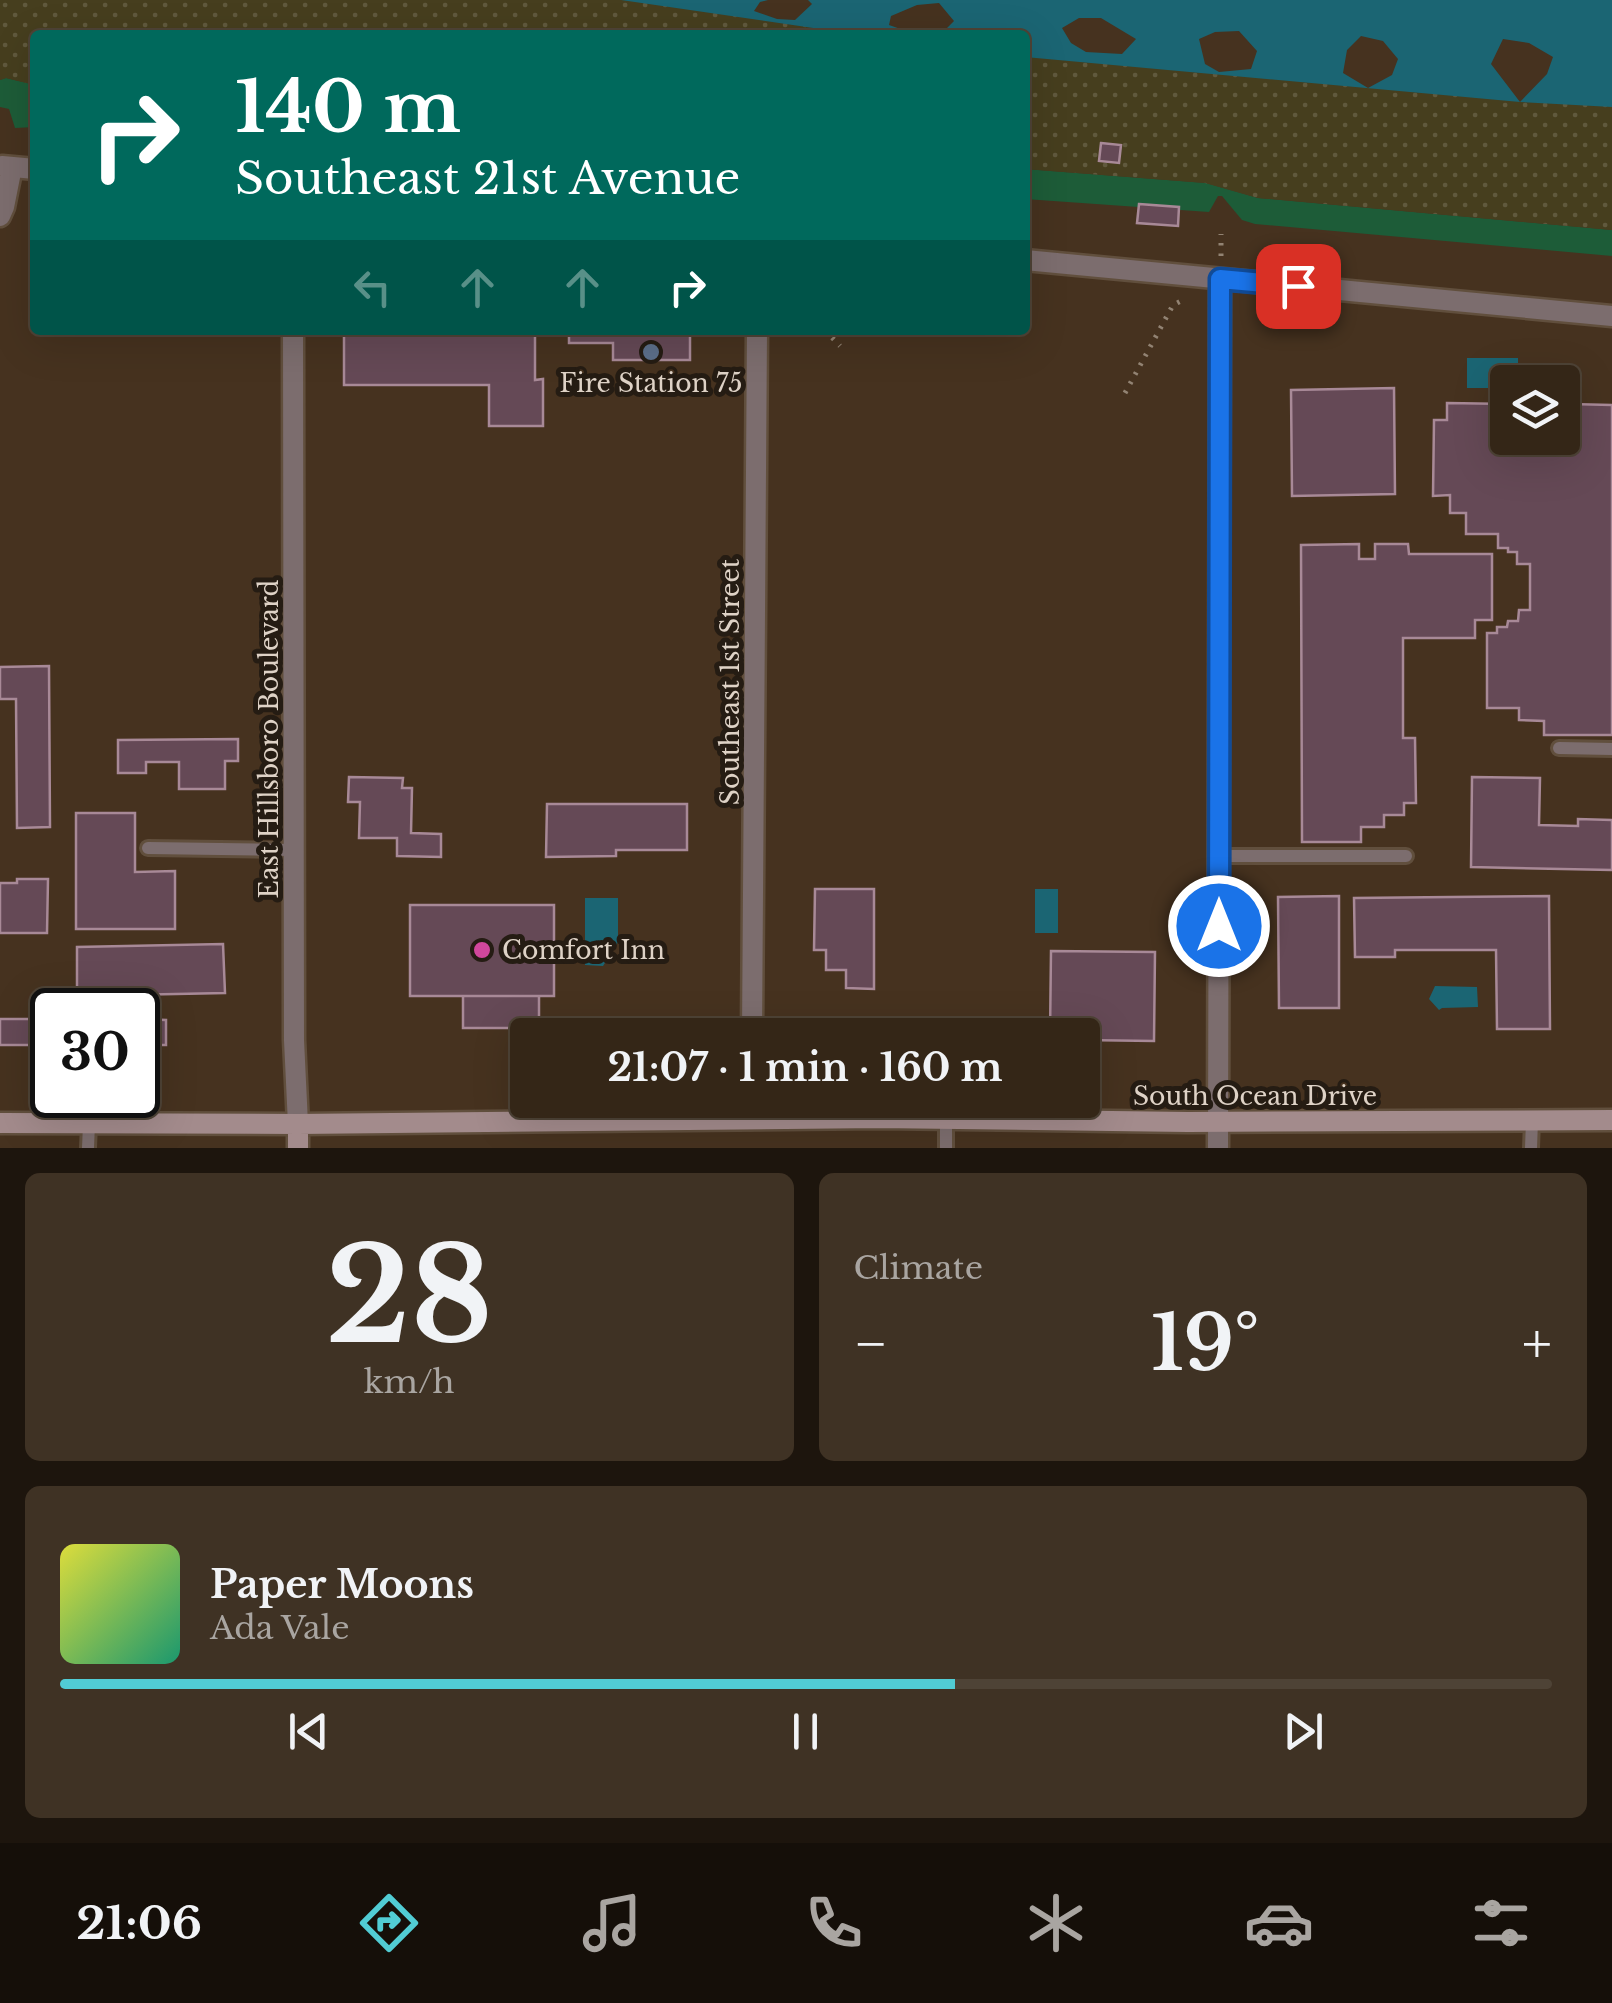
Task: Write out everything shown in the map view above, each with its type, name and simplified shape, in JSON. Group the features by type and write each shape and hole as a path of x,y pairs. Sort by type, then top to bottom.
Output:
{"main road":[{"name":"South Ocean Drive","path":"0,1123 298,1124 510,1117"},
{"name":"South Ocean Drive","path":"924,1118 1218,1122 1612,1120"},
{"name":"East Hillsboro Boulevard","path":"298,1124 298,1148"}],"street":[{"path":"0,216 6,167"},
{"path":"1030,260 1612,316"},
{"path":"1218,1148 1220,279"},
{"name":"East Hillsboro Boulevard","path":"292,335 294,1040 298,1124"},
{"name":"Southeast 1st Street","path":"752,1018 757,335"}],"lane":[{"path":"1559,748 1612,749"},
{"path":"148,848 294,850"},
{"path":"1219,856 1406,856"},
{"path":"946,1119 946,1148"},
{"path":"1531,1148 1532,1120"},
{"path":"88,1148 90,1124"}],"path":[{"path":"1126,393 1173,305 1220,279"},
{"path":"830,335 840,346"}],"green space":[{"path":"0,80 30,84 30,127 15,128 9,109 0,107"},
{"path":"1030,169 1206,183 1258,198 1612,230 1612,256 1255,224 1242,220 1222,196 1218,196 1209,212 1030,199"}],"sand":[{"path":"0,0 1612,0 1612,230 1258,198 1205,183 1030,169 1030,30 30,30 30,84 0,80"}],"water":[{"path":"621,0 1612,0 1612,107 1030,57 1030,30 827,30"},
{"path":"1467,358 1518,358 1518,365 1490,365 1490,388 1467,388"},
{"path":"1035,889 1058,889 1058,933 1035,933"},
{"path":"585,898 618,898 618,942 603,966 585,965"},
{"path":"1435,986 1477,987 1478,1007 1439,1010 1429,999"}],"pier":[{"path":"808,0 812,4 795,20 777,19 754,11 760,2"},
{"path":"939,3 954,21 945,30 903,30 889,25 891,16 917,5"},
{"path":"1079,18 1101,18 1136,39 1122,54 1086,52 1071,43 1062,28"},
{"path":"1239,31 1257,51 1251,69 1219,72 1205,64 1199,39 1215,32"},
{"path":"1361,36 1383,41 1398,59 1392,75 1368,88 1343,73 1347,50"},
{"path":"1503,39 1529,43 1553,57 1547,74 1520,102 1491,64"}],"building":[{"path":"1101,143 1121,145 1119,163 1099,161"},
{"path":"1139,204 1179,207 1178,226 1137,223"},
{"path":"344,335 535,335 535,380 543,379 543,426 489,426 489,385 344,385"},
{"name":"Fire Station 75","path":"569,335 690,335 690,360 613,360 613,343 569,343"},
{"path":"1394,388 1395,494 1292,496 1291,390"},
{"path":"1447,403 1490,404 1490,455 1580,455 1580,404 1612,405 1612,735 1544,735 1544,721 1519,720 1519,708 1487,708 1487,633 1497,633 1497,627 1507,627 1508,621 1518,621 1519,610 1530,610 1530,564 1517,564 1517,552 1498,548 1498,534 1466,534 1466,513 1450,513 1450,495 1433,496 1434,420 1447,420"},
{"path":"1359,544 1359,559 1375,559 1375,544 1408,544 1409,554 1492,554 1492,620 1475,620 1475,638 1403,638 1403,738 1415,738 1416,803 1404,803 1404,815 1384,815 1384,827 1361,827 1361,842 1302,842 1301,545"},
{"path":"49,666 50,827 17,828 16,699 0,699 0,667"},
{"path":"238,739 238,761 225,761 225,789 179,789 179,762 146,762 146,773 118,773 118,740"},
{"path":"349,777 403,778 402,788 412,788 411,833 441,834 441,857 397,856 397,838 359,838 360,802 348,802"},
{"path":"1472,777 1540,778 1539,825 1578,826 1578,819 1612,820 1612,870 1471,867"},
{"path":"547,804 687,804 687,850 616,850 616,856 546,857"},
{"path":"76,813 135,813 135,872 175,871 175,929 76,929"},
{"path":"17,879 48,879 47,933 0,933 0,883 17,883"},
{"path":"815,889 874,889 874,989 846,988 846,970 826,970 826,950 814,950"},
{"path":"1339,896 1339,1008 1279,1008 1278,897"},
{"path":"1549,896 1550,1029 1497,1029 1496,950 1395,950 1395,957 1355,957 1354,898"},
{"name":"Comfort Inn","path":"410,905 554,905 554,996 410,996"},
{"path":"223,944 225,993 160,994 160,988 77,988 77,947"},
{"path":"1051,951 1155,952 1154,1041 1100,1040 1100,1018 1050,1018"},
{"path":"463,996 539,996 539,1018 510,1018 510,1028 463,1028"},
{"path":"0,1019 30,1019 30,1045 0,1045"},
{"path":"160,1020 166,1020 166,1045 160,1045"}],"place":[{"name":"Fire Station 75","path":"651,352"},
{"name":"Comfort Inn","path":"482,950"}],"route":[{"path":"1219,926 1220,279 1298,286"}]}
